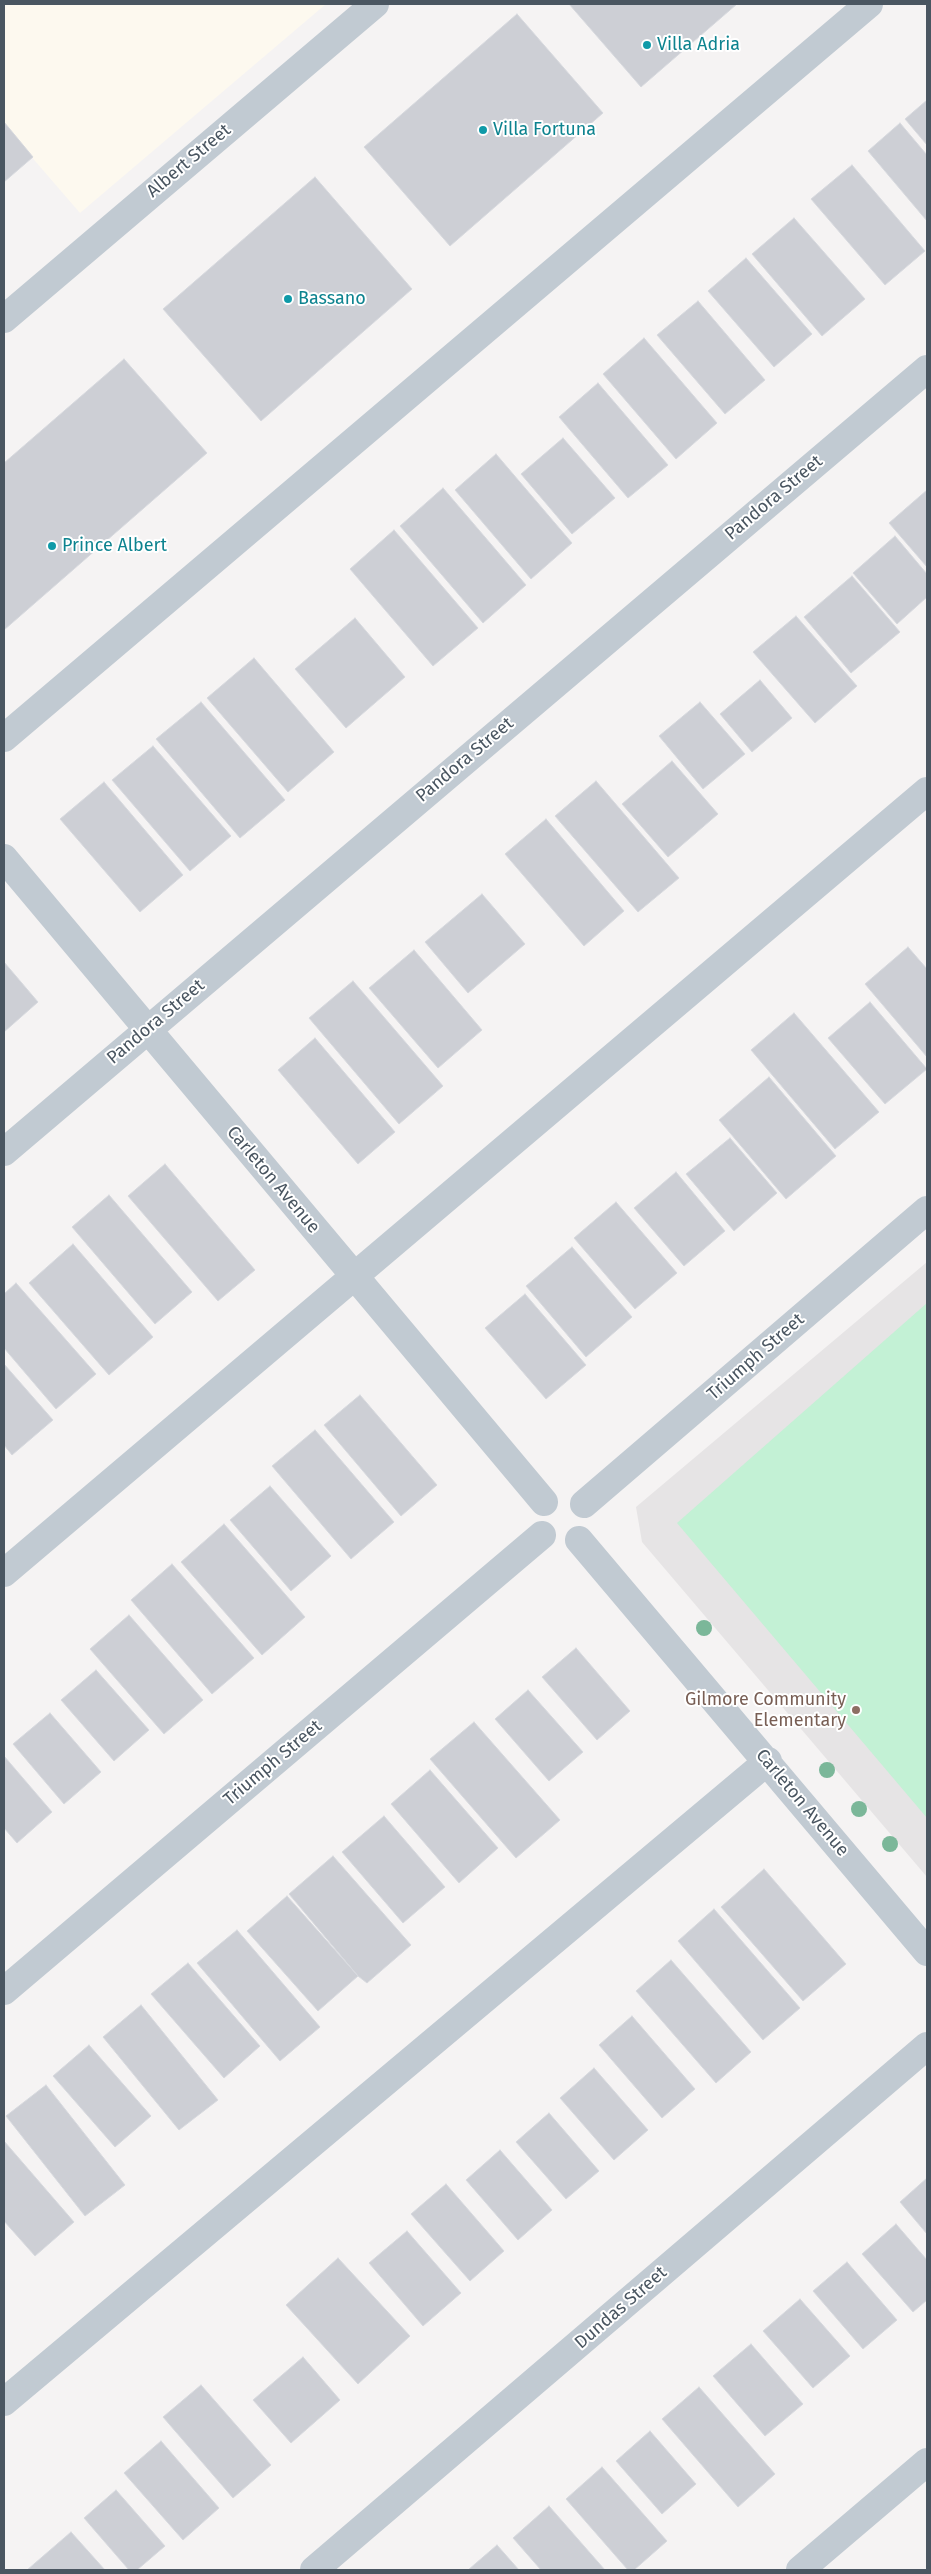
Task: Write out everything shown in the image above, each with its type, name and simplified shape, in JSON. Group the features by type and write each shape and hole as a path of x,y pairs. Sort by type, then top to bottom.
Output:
{"street":[{"name":"Albert Street","path":"4,319 375,4"},
{"path":"4,738 869,4"},
{"name":"Pandora Street","path":"4,1152 927,369"},
{"path":"4,1573 927,791"},
{"name":"Carleton Avenue","path":"4,858 544,1502"},
{"name":"Triumph Street","path":"584,1504 927,1210"},
{"path":"564,1493 577,1497 584,1504 588,1521 586,1530 578,1540 566,1545 557,1544 549,1542 542,1535 536,1519 544,1502 555,1494 564,1493"},
{"name":"Triumph Street","path":"4,1991 542,1535"},
{"name":"Carleton Avenue","path":"578,1540 768,1761 927,1952"},
{"path":"4,2402 768,1761"},
{"name":"Dundas Street","path":"314,2570 927,2046"},
{"path":"800,2570 927,2462"}],"shaded area":[{"path":"4,4 326,4 80,213 4,125"},
{"name":"Gilmore Community Elementary","path":"927,1262 927,1877 642,1542 636,1507"}],"green space":[{"name":"Gilmore Community Elementary","path":"927,1303 927,1818 677,1523"}],"building":[{"name":"Villa Adria","path":"569,4 737,4 641,87"},
{"name":"Villa Fortuna","path":"517,14 603,113 450,246 364,147"},
{"path":"927,100 927,145 905,119"},
{"path":"4,122 33,157 4,182"},
{"path":"900,123 927,155 927,221 868,151"},
{"path":"852,165 925,251 885,285 811,199"},
{"name":"Bassano","path":"315,177 412,289 261,421 163,309"},
{"path":"794,218 865,299 822,336 752,254"},
{"path":"746,258 812,334 774,367 708,291"},
{"path":"698,301 765,380 725,414 657,335"},
{"path":"644,338 717,423 676,459 603,374"},
{"name":"Prince Albert","path":"124,359 207,453 4,630 4,463"},
{"path":"598,383 668,465 628,498 559,417"},
{"path":"563,438 615,498 572,534 521,474"},
{"path":"496,454 572,543 531,579 455,490"},
{"path":"443,488 526,585 483,623 400,526"},
{"path":"927,490 927,567 889,523"},
{"path":"394,530 478,628 433,666 350,569"},
{"path":"895,536 927,574 927,597 897,624 853,573"},
{"path":"852,576 900,632 851,673 804,617"},
{"path":"796,616 857,686 815,723 753,652"},
{"path":"355,618 405,677 346,728 295,669"},
{"path":"254,658 334,752 288,792 207,698"},
{"path":"760,680 792,718 752,752 720,714"},
{"path":"201,702 285,800 240,838 156,739"},
{"path":"700,702 745,754 703,789 659,736"},
{"path":"153,746 231,836 190,871 112,780"},
{"path":"672,761 718,814 668,857 622,804"},
{"path":"596,781 679,878 638,912 555,816"},
{"path":"104,782 183,875 140,912 60,819"},
{"path":"546,819 624,911 584,946 505,854"},
{"path":"482,894 525,944 468,993 425,942"},
{"path":"908,947 927,969 927,1057 865,984"},
{"path":"414,950 482,1030 438,1068 369,988"},
{"path":"4,962 38,1002 4,1032"},
{"path":"353,981 443,1086 399,1124 309,1018"},
{"path":"870,1002 927,1069 885,1104 828,1038"},
{"path":"794,1013 879,1112 835,1149 751,1050"},
{"path":"315,1038 395,1132 358,1164 278,1070"},
{"path":"769,1077 836,1156 786,1199 719,1120"},
{"path":"730,1138 777,1193 734,1231 686,1174"},
{"path":"165,1164 255,1270 218,1301 128,1196"},
{"path":"676,1172 725,1231 684,1266 634,1208"},
{"path":"109,1195 192,1292 155,1324 72,1227"},
{"path":"616,1202 677,1273 635,1309 574,1238"},
{"path":"73,1244 153,1337 109,1375 29,1283"},
{"path":"572,1247 632,1317 586,1357 526,1286"},
{"path":"16,1283 96,1374 56,1409 4,1348 4,1294"},
{"path":"525,1294 586,1365 546,1399 485,1328"},
{"path":"4,1364 53,1420 12,1455 4,1445"},
{"path":"360,1395 437,1485 401,1516 324,1425"},
{"path":"315,1430 394,1522 351,1559 272,1466"},
{"path":"270,1486 331,1556 291,1591 230,1520"},
{"path":"224,1524 305,1617 262,1655 181,1562"},
{"path":"172,1564 254,1658 212,1694 131,1600"},
{"path":"129,1615 203,1700 164,1734 90,1649"},
{"path":"576,1648 630,1711 597,1740 542,1677"},
{"path":"96,1670 149,1730 114,1761 61,1700"},
{"path":"528,1690 583,1752 549,1781 495,1719"},
{"path":"50,1713 101,1772 64,1804 13,1744"},
{"path":"474,1722 560,1820 516,1858 430,1759"},
{"path":"4,1756 52,1812 17,1843 4,1828"},
{"path":"430,1770 498,1848 459,1883 391,1804"},
{"path":"384,1816 445,1887 403,1923 342,1852"},
{"path":"333,1856 411,1945 367,1983 358,1976 289,1894"},
{"path":"764,1869 846,1964 803,2001 721,1907"},
{"path":"287,1896 358,1976 318,2011 247,1931"},
{"path":"714,1909 800,2008 763,2040 678,1941"},
{"path":"237,1930 320,2027 280,2061 197,1963"},
{"path":"671,1960 751,2052 716,2083 636,1991"},
{"path":"188,1963 260,2046 224,2078 151,1994"},
{"path":"141,2005 218,2100 179,2130 103,2037"},
{"path":"632,2016 695,2089 662,2118 599,2045"},
{"path":"89,2045 151,2116 115,2147 53,2076"},
{"path":"594,2068 648,2130 614,2160 560,2098"},
{"path":"46,2085 125,2185 85,2216 6,2116"},
{"path":"549,2113 599,2171 566,2199 516,2142"},
{"path":"4,2141 74,2222 35,2256 4,2221"},
{"path":"500,2150 552,2210 518,2240 466,2180"},
{"path":"927,2178 927,2234 900,2202"},
{"path":"446,2184 504,2251 470,2281 411,2214"},
{"path":"896,2224 927,2260 927,2300 913,2312 862,2254"},
{"path":"407,2231 461,2293 423,2326 369,2263"},
{"path":"338,2258 410,2336 358,2384 286,2305"},
{"path":"847,2262 897,2320 863,2349 813,2291"},
{"path":"800,2299 850,2356 813,2388 763,2331"},
{"path":"751,2344 803,2404 765,2436 713,2376"},
{"path":"303,2357 340,2400 291,2443 253,2400"},
{"path":"201,2385 271,2465 233,2498 163,2417"},
{"path":"699,2387 775,2474 738,2507 662,2419"},
{"path":"650,2431 696,2484 662,2514 616,2461"},
{"path":"161,2441 219,2508 183,2540 124,2473"},
{"path":"602,2467 667,2541 634,2570 628,2570 566,2499"},
{"path":"116,2490 165,2546 137,2570 129,2570 84,2518"},
{"path":"549,2506 605,2570 541,2570 513,2538"},
{"path":"71,2532 105,2570 27,2570"},
{"path":"497,2545 519,2570 468,2570"}],"place":[{"name":"Villa Adria","path":"647,45"},
{"name":"Villa Fortuna","path":"483,130"},
{"name":"Bassano","path":"288,299"},
{"name":"Prince Albert","path":"52,546"},
{"name":"Gilmore Community Elementary","path":"856,1710"}]}
